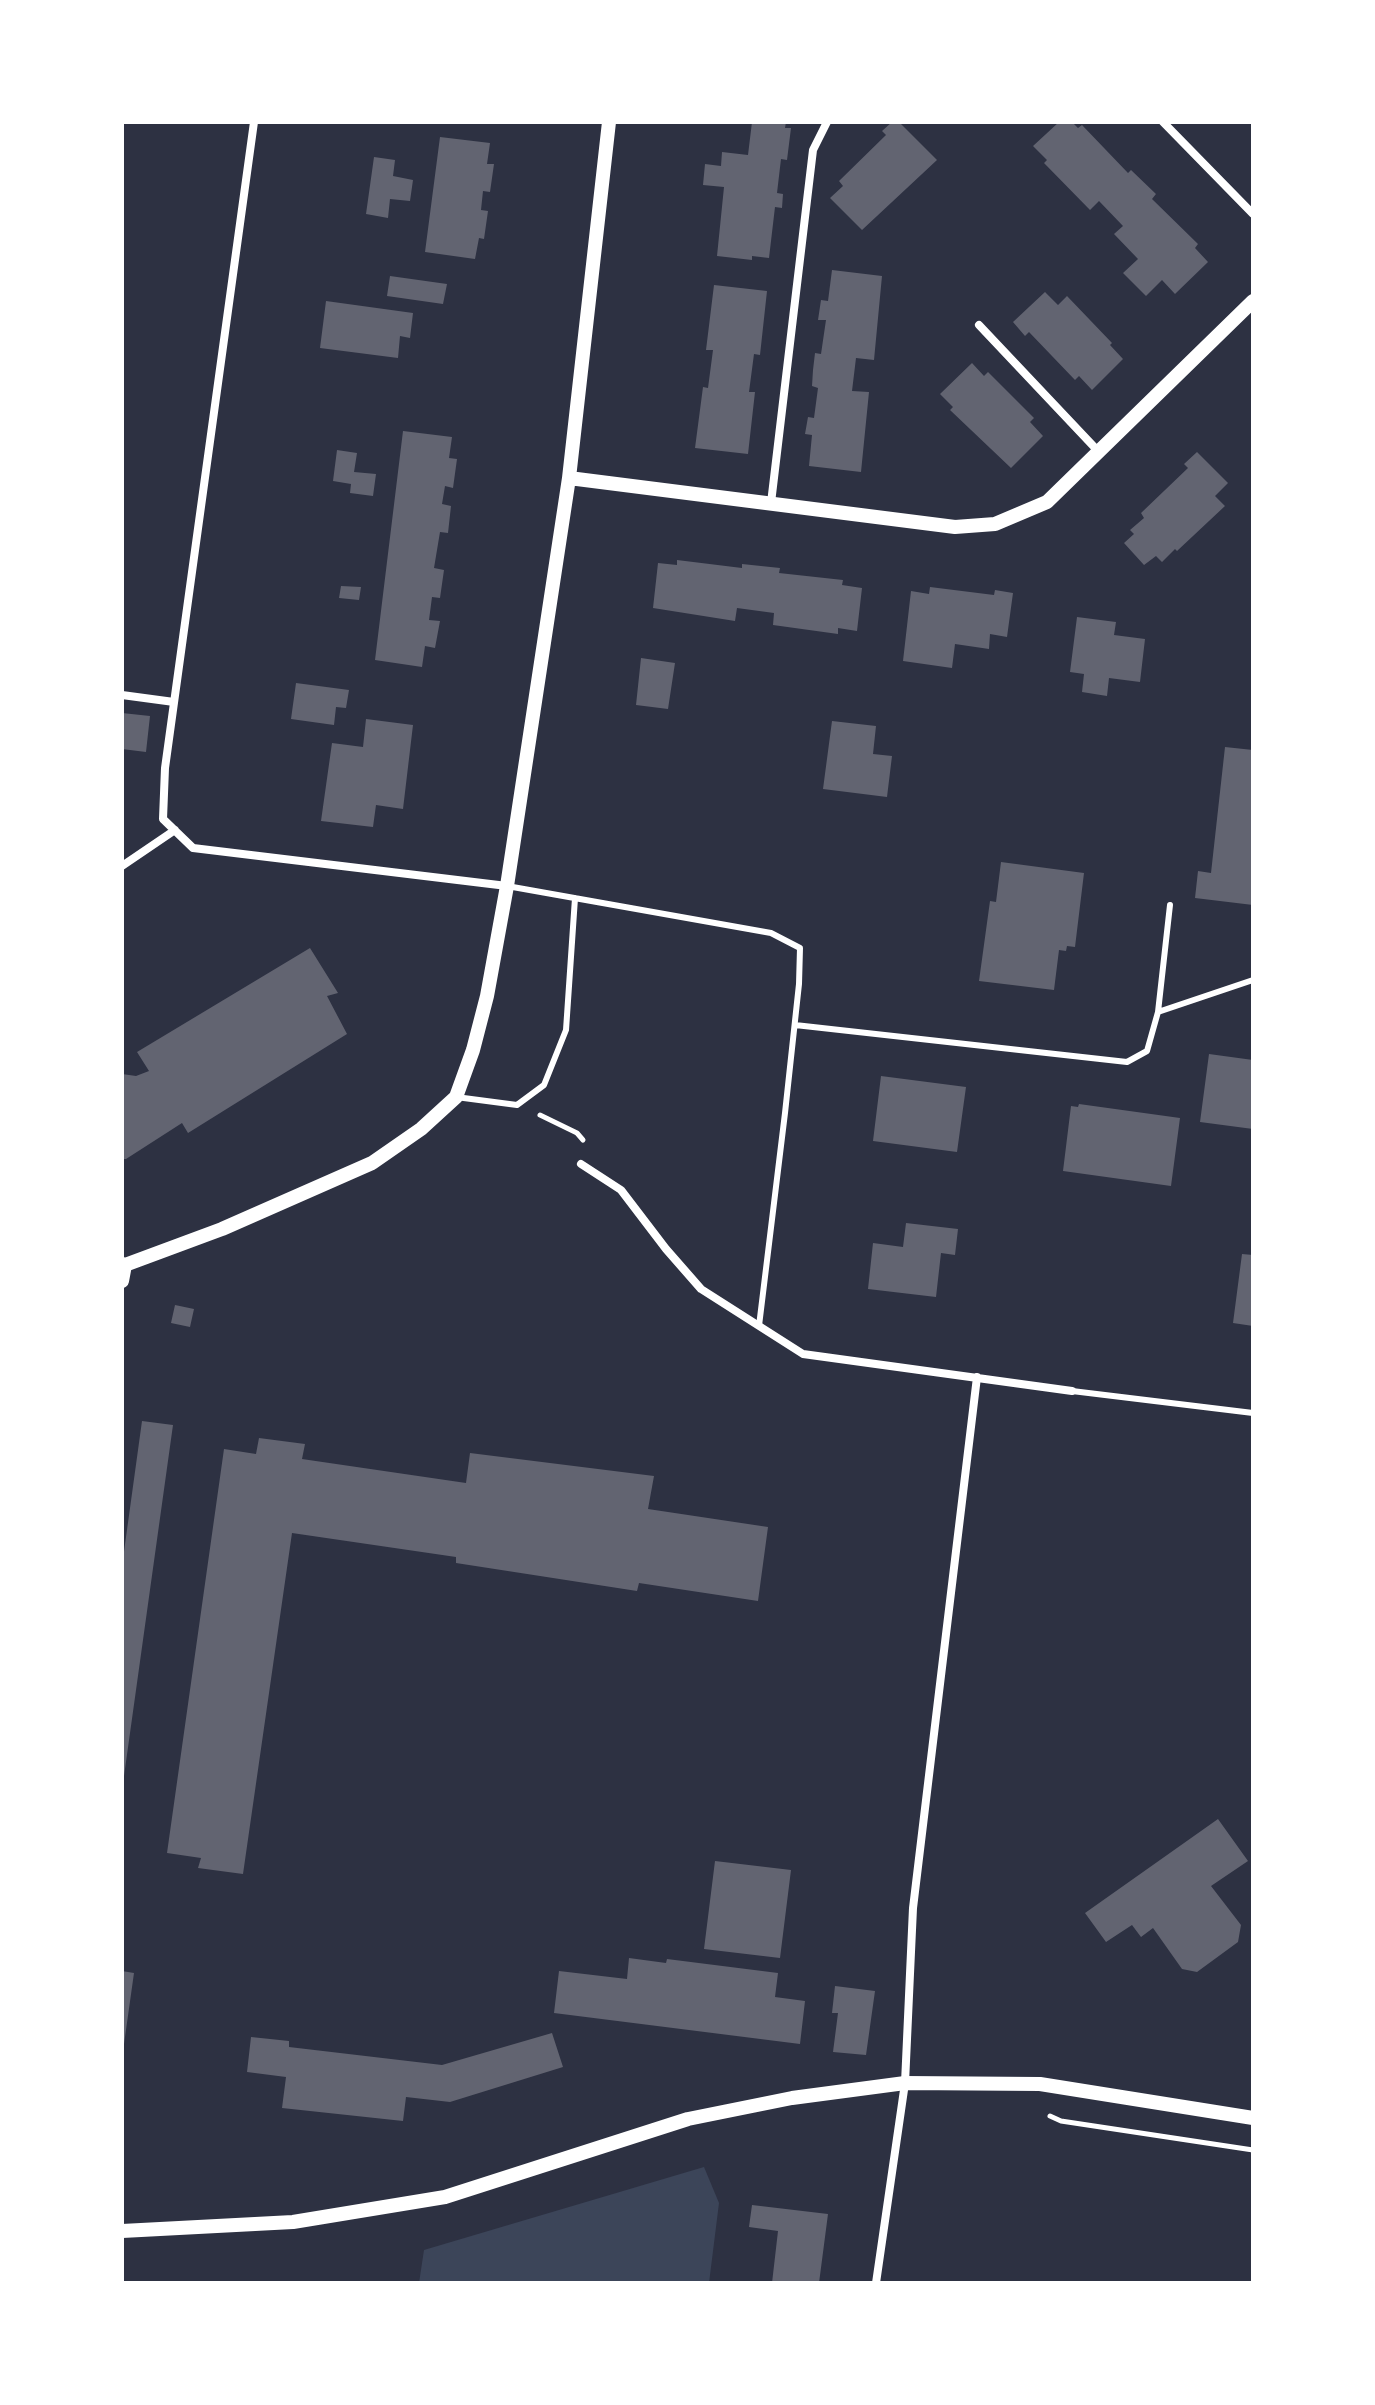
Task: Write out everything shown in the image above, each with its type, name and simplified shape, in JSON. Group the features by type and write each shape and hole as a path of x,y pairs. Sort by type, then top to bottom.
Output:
{"street":[{"path":"254,122 165,768 163,819 193,848 507,886"},
{"path":"122,1281 124,1265 222,1229 372,1163 421,1129 456,1097 473,1050 487,996 507,886 569,478 609,122"},
{"path":"771,503 813,150 827,122"},
{"path":"1163,122 1253,214"},
{"path":"569,478 955,527 995,524 1047,502 1253,301"},
{"path":"979,325 1098,451"},
{"path":"122,695 174,702"},
{"path":"122,866 175,830"},
{"path":"581,1164 621,1190 701,1289 803,1354 1072,1391"},
{"path":"876,2283 905,2083 913,1908 977,1377"},
{"path":"122,2231 293,2222 445,2197 688,2119 801,2097 905,2083 1040,2084 1253,2118"}],"lane":[{"path":"507,886 771,933 800,948 795,1025 759,1326"},
{"path":"456,1097 517,1105 544,1085 566,1030 575,898"},
{"path":"795,1025 1127,1062 1147,1051 1158,1012 1170,905"},
{"path":"1158,1012 1253,980"},
{"path":"1072,1391 1253,1413"}],"path":[{"path":"517,1105 577,1133 586,1144 581,1164"}],"shaded area":[{"path":"704,2167 719,2203 709,2283 419,2283 424,2250"}],"building":[{"path":"752,122 786,122 785,128 791,128 787,160 781,159 777,193 783,194 782,208 775,207 769,258 752,256 752,260 717,256 724,187 703,185 705,164 721,166 722,152 748,155"},
{"path":"892,122 899,122 937,160 862,230 830,198 843,186 839,181 886,135 882,131"},
{"path":"1059,122 1072,122 1078,128 1082,125 1128,173 1131,170 1156,194 1152,199 1198,244 1195,248 1208,262 1175,294 1162,280 1146,296 1123,273 1138,259 1114,234 1123,226 1099,201 1090,210 1044,163 1047,160 1033,146"},
{"path":"440,137 490,143 487,164 494,164 490,192 483,191 481,210 488,211 484,239 479,238 475,259 425,252"},
{"path":"374,157 395,160 393,176 413,180 410,201 390,199 388,218 366,214"},
{"path":"832,270 882,276 874,360 856,358 852,391 869,392 861,472 809,466 812,435 805,434 808,417 814,418 818,388 812,386 815,353 821,354 826,320 818,320 821,300 828,301"},
{"path":"390,276 447,284 443,304 387,296"},
{"path":"714,285 767,291 760,355 754,354 749,392 755,392 748,454 695,448 703,387 708,388 713,350 706,350"},
{"path":"1045,292 1058,305 1067,296 1112,343 1110,345 1123,359 1092,390 1079,376 1075,380 1029,332 1025,336 1013,322"},
{"path":"326,301 413,313 410,338 400,336 398,358 320,348"},
{"path":"972,363 984,376 988,372 1034,418 1030,422 1043,436 1011,468 950,410 953,407 940,394"},
{"path":"403,431 452,437 449,458 457,459 453,488 445,486 442,504 451,506 448,533 440,532 434,568 444,570 440,598 432,597 429,620 440,621 435,648 425,646 422,667 375,660"},
{"path":"337,450 357,453 354,472 376,474 373,496 350,493 351,484 333,481"},
{"path":"1197,452 1228,483 1215,496 1225,506 1162,562 1156,556 1144,565 1124,543 1134,534 1130,530 1144,518 1141,513 1188,468 1184,464"},
{"path":"677,560 742,568 742,564 780,568 779,573 843,580 842,585 862,588 857,631 838,628 838,634 773,625 774,613 737,608 735,621 653,608 658,563 677,565"},
{"path":"341,586 361,587 359,600 339,598"},
{"path":"930,587 994,595 995,590 1013,593 1007,637 990,634 989,649 955,644 952,668 903,661 911,591 929,594"},
{"path":"1077,617 1116,622 1114,635 1145,639 1140,682 1109,678 1107,696 1082,692 1084,674 1070,672"},
{"path":"641,658 675,663 668,709 636,705"},
{"path":"296,683 349,690 346,708 336,707 334,725 291,719"},
{"path":"122,713 150,716 146,752 122,749"},
{"path":"366,719 413,725 403,809 376,805 373,827 321,821 332,743 363,747"},
{"path":"832,721 876,726 873,754 892,756 887,797 823,789"},
{"path":"1225,747 1253,750 1253,905 1195,898 1198,871 1211,873"},
{"path":"1001,862 1084,873 1075,947 1067,946 1066,951 1059,950 1054,990 979,981 990,901 996,902"},
{"path":"310,948 338,993 327,996 347,1034 188,1133 182,1123 122,1159 122,1074 136,1076 149,1071 137,1052"},
{"path":"1209,1054 1253,1060 1253,1129 1200,1122"},
{"path":"881,1076 966,1087 957,1152 873,1141"},
{"path":"1079,1104 1180,1118 1171,1186 1063,1171 1071,1106 1078,1107"},
{"path":"906,1223 958,1229 955,1255 941,1253 936,1297 868,1289 873,1243 903,1247"},
{"path":"1242,1254 1253,1255 1253,1326 1233,1323"},
{"path":"175,1305 194,1309 190,1327 171,1323"},
{"path":"142,1421 173,1425 124,1776 122,1566"},
{"path":"259,1438 305,1444 302,1459 466,1483 470,1453 654,1476 648,1509 768,1527 758,1601 639,1583 637,1591 456,1563 456,1557 292,1533 243,1874 198,1868 201,1858 167,1853 224,1449 256,1454"},
{"path":"1218,1819 1248,1861 1211,1886 1241,1925 1238,1942 1197,1972 1182,1969 1153,1928 1141,1937 1132,1925 1106,1942 1085,1913"},
{"path":"715,1861 791,1870 780,1958 704,1949"},
{"path":"629,1958 666,1963 667,1959 778,1973 775,1997 805,2001 800,2044 554,2013 559,1971 627,1979"},
{"path":"122,1971 134,1973 124,2044 122,2044"},
{"path":"835,1986 875,1991 866,2055 833,2052 838,2013 832,2013"},
{"path":"552,2033 563,2067 450,2102 406,2097 403,2121 282,2108 286,2077 247,2072 251,2037 289,2041 289,2047 442,2065"},
{"path":"752,2205 828,2214 819,2283 772,2283 778,2231 749,2227"}]}
